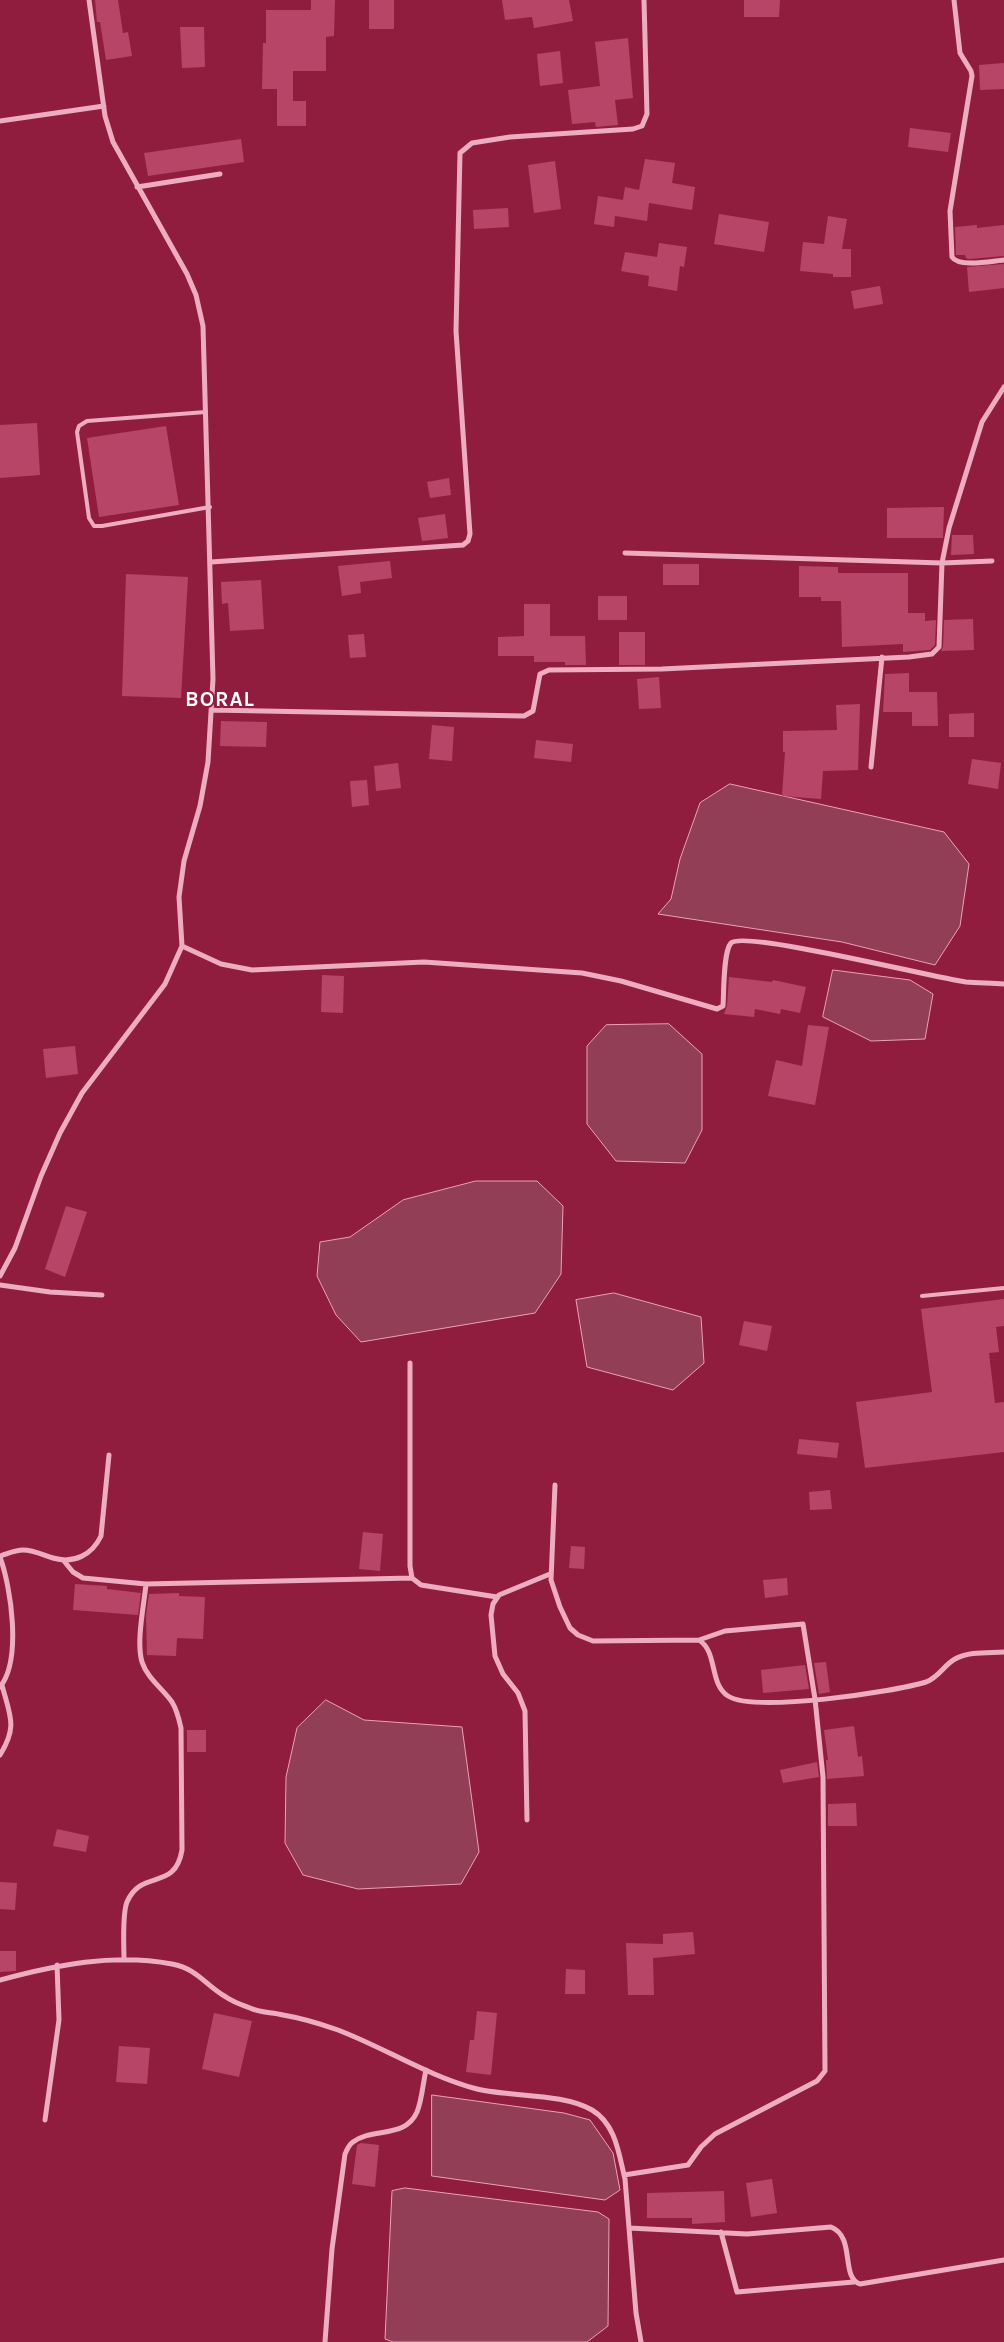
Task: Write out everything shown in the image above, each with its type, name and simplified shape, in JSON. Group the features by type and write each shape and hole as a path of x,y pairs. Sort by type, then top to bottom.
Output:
{"street":[{"path":"0,1276 8,1262 60,1133 82,1093 165,984 182,946 179,897 184,861 200,806 208,762 212,710 210,508 203,326 196,296 187,274 113,142 104,106 89,0"},
{"path":"211,562 463,545 468,541 470,534 456,332 460,153 472,143 510,137 632,129 642,126 647,114 644,0"},
{"path":"954,0 960,53 972,76 950,211 952,257 954,261 961,264 1004,260"},
{"path":"0,121 104,106"},
{"path":"138,187 220,174"},
{"path":"212,710 524,716 534,710 540,674 549,670 662,669 925,656 937,651 939,647 942,563 949,528 982,422 1004,387"},
{"path":"625,552 942,563 992,562"},
{"path":"871,767 882,657"},
{"path":"182,946 221,964 252,970 424,962 582,973 621,981 717,1009 723,1006 727,954 732,942 738,939 772,942 966,982 1004,984"},
{"path":"0,1261 8,1262"},
{"path":"0,1285 50,1292 102,1295"},
{"path":"410,1363 410,1566 412,1578"},
{"path":"0,1755 11,1734 10,1717 1,1686 11,1665 13,1648 7,1576 0,1556 21,1549 35,1551 64,1560 84,1556 96,1547 109,1455"},
{"path":"555,1485 550,1574 554,1593 570,1628 584,1638 593,1640 699,1640 725,1631 803,1624 815,1700 823,1777 824,2075 818,2081 715,2134 701,2147 688,2165 624,2175"},
{"path":"64,1560 73,1572 83,1578 146,1584 412,1578 421,1585 497,1597 550,1574"},
{"path":"124,1960 126,1904 133,1890 144,1882 171,1874 180,1864 182,1850 181,1728 172,1702 149,1674 142,1662 140,1647 146,1584"},
{"path":"497,1597 491,1615 495,1656 503,1674 518,1694 526,1710 526,1820"},
{"path":"699,1640 707,1648 720,1687 728,1696 757,1702 844,1697 917,1684 932,1679 955,1659 962,1656 1004,1652"},
{"path":"0,1980 57,1965 124,1960 172,1964 187,1968 200,1975 224,1997 252,2009 285,2015 336,2030 426,2070 479,2089 586,2106 600,2116 612,2132 624,2175 636,2313 642,2342"},
{"path":"45,2120 59,2020 57,1965"},
{"path":"325,2342 332,2249 345,2154 352,2142 364,2136 393,2131 408,2125 417,2112 426,2070"},
{"path":"629,2228 764,2233 821,2226 831,2227 842,2236 854,2282"},
{"path":"721,2232 737,2292 854,2282 867,2285 1004,2260"}],"lane":[{"path":"206,412 87,421 79,426 77,432 89,518 94,526 210,508"},
{"path":"922,1296 1004,1288"}],"shaded area":[{"path":"730,784 944,832 969,864 960,926 935,965 842,942 658,914 671,899 680,859 700,803"},
{"path":"833,970 910,980 933,994 925,1039 871,1041 823,1017"},
{"path":"669,1024 702,1054 702,1130 685,1163 616,1161 587,1124 587,1046 606,1025"},
{"path":"476,1181 537,1181 563,1206 561,1274 535,1313 361,1342 336,1315 317,1276 320,1242 350,1237 403,1200"},
{"path":"614,1293 701,1317 704,1363 673,1390 587,1367 576,1300"},
{"path":"326,1700 364,1720 462,1727 479,1852 461,1884 358,1889 303,1875 285,1843 286,1777 297,1728"},
{"path":"432,2095 564,2113 590,2120 613,2153 620,2190 605,2200 432,2176"},
{"path":"405,2188 598,2212 609,2219 608,2326 587,2342 393,2342 385,2339 392,2191"}],"building":[{"path":"95,0 118,0 123,33 128,32 132,56 106,60 100,22 97,22"},
{"path":"311,0 335,0 334,36 326,37 326,71 293,71 293,101 306,101 306,126 277,126 277,89 262,89 263,43 266,43 266,10 311,10"},
{"path":"369,0 394,0 394,29 369,29"},
{"path":"502,0 569,0 573,21 534,28 532,17 505,20"},
{"path":"744,0 780,0 779,17 744,17"},
{"path":"180,27 204,27 205,67 182,68"},
{"path":"628,38 633,98 615,100 618,125 596,127 595,122 572,124 568,90 600,86 595,42"},
{"path":"560,51 563,83 540,86 537,54"},
{"path":"1004,63 1004,89 980,90 979,65"},
{"path":"910,128 951,133 948,152 908,147"},
{"path":"241,139 244,162 148,176 144,153"},
{"path":"645,159 675,163 672,183 695,187 692,210 649,203 647,221 615,216 614,227 594,224 598,196 623,200 625,187 639,190"},
{"path":"555,161 561,209 534,213 528,165"},
{"path":"508,208 509,227 474,229 473,210"},
{"path":"719,214 769,222 764,252 714,244"},
{"path":"828,216 847,219 842,249 851,249 851,277 833,277 833,274 800,271 803,242 824,244"},
{"path":"977,225 977,228 1004,225 1004,256 969,259 965,255 956,255 955,227"},
{"path":"659,243 687,247 684,267 680,266 677,291 648,286 649,276 621,271 625,252 657,257"},
{"path":"1004,264 1004,288 969,292 967,267"},
{"path":"880,286 883,304 854,309 851,291"},
{"path":"37,423 40,475 0,478 0,425"},
{"path":"166,426 179,505 99,517 87,438"},
{"path":"449,478 451,495 430,498 427,482"},
{"path":"944,507 943,538 887,538 887,508"},
{"path":"445,514 448,538 422,541 418,518"},
{"path":"952,535 973,535 974,554 951,555"},
{"path":"390,561 392,578 360,582 361,593 342,596 338,566"},
{"path":"663,564 699,564 699,585 663,585"},
{"path":"799,566 838,567 838,573 908,573 908,613 925,613 925,621 936,620 935,645 930,650 903,652 903,644 842,647 841,601 821,601 821,597 799,597"},
{"path":"126,574 188,577 181,698 122,696"},
{"path":"261,580 264,629 230,631 228,603 222,604 221,582"},
{"path":"598,596 627,596 627,620 598,620"},
{"path":"524,604 550,604 550,636 585,636 586,665 565,665 565,662 534,662 534,656 498,656 498,637 524,636"},
{"path":"973,619 974,650 941,651 943,647 944,620"},
{"path":"619,632 645,632 645,665 619,665"},
{"path":"364,634 366,657 350,658 348,635"},
{"path":"909,673 909,692 937,692 938,726 912,726 912,712 883,712 885,674"},
{"path":"659,677 661,708 639,709 637,679"},
{"path":"860,704 858,770 823,771 821,799 782,796 785,752 783,752 783,731 837,730 836,705"},
{"path":"974,713 974,737 949,737 949,714"},
{"path":"221,721 267,722 266,747 220,746"},
{"path":"432,725 454,727 452,761 429,759"},
{"path":"536,740 573,744 571,762 534,758"},
{"path":"972,759 1001,763 998,789 968,784"},
{"path":"398,763 401,788 376,791 374,766"},
{"path":"367,780 369,805 352,807 350,781"},
{"path":"322,975 344,976 343,1013 321,1012"},
{"path":"729,977 772,982 773,980 806,987 800,1013 781,1009 780,1014 755,1009 754,1017 724,1014 727,1006"},
{"path":"808,1025 829,1027 815,1105 768,1096 776,1060 802,1066"},
{"path":"75,1046 78,1074 46,1078 43,1049"},
{"path":"66,1206 87,1212 65,1277 45,1269"},
{"path":"1004,1299 1004,1326 996,1327 999,1352 989,1353 995,1403 1004,1402 1004,1452 865,1468 856,1402 932,1392 921,1309"},
{"path":"744,1321 772,1326 767,1351 739,1345"},
{"path":"799,1439 839,1443 837,1458 797,1454"},
{"path":"830,1490 832,1509 810,1510 809,1492"},
{"path":"363,1532 383,1534 380,1571 359,1569"},
{"path":"571,1546 585,1547 584,1569 569,1568"},
{"path":"787,1578 788,1595 765,1598 763,1580"},
{"path":"75,1584 107,1586 107,1589 141,1593 138,1615 73,1610"},
{"path":"179,1593 179,1596 205,1597 203,1639 177,1638 176,1656 147,1655 146,1616 149,1594"},
{"path":"826,1662 830,1692 819,1694 814,1663"},
{"path":"805,1665 809,1689 763,1693 761,1670"},
{"path":"854,1726 858,1757 862,1756 864,1776 827,1779 826,1760 828,1760 824,1730"},
{"path":"187,1730 206,1730 206,1752 187,1752"},
{"path":"817,1762 819,1777 783,1783 780,1770"},
{"path":"856,1803 857,1826 828,1826 828,1804"},
{"path":"57,1829 89,1836 86,1852 53,1846"},
{"path":"0,1882 17,1883 15,1910 0,1909"},
{"path":"693,1932 695,1954 653,1958 654,1995 628,1995 626,1943 663,1944 663,1934"},
{"path":"0,1951 16,1951 16,1971 0,1972"},
{"path":"566,1969 585,1970 585,1994 565,1994"},
{"path":"477,2011 497,2013 491,2075 466,2072 470,2040 474,2040"},
{"path":"214,2013 252,2021 239,2077 202,2069"},
{"path":"119,2046 150,2048 147,2084 116,2082"},
{"path":"361,2143 379,2145 375,2187 352,2184 357,2145"},
{"path":"772,2179 777,2213 751,2217 746,2183"},
{"path":"724,2191 725,2222 692,2224 692,2218 647,2218 647,2193"}],"district":[{"name":"BORAL","path":"220,700"}]}
